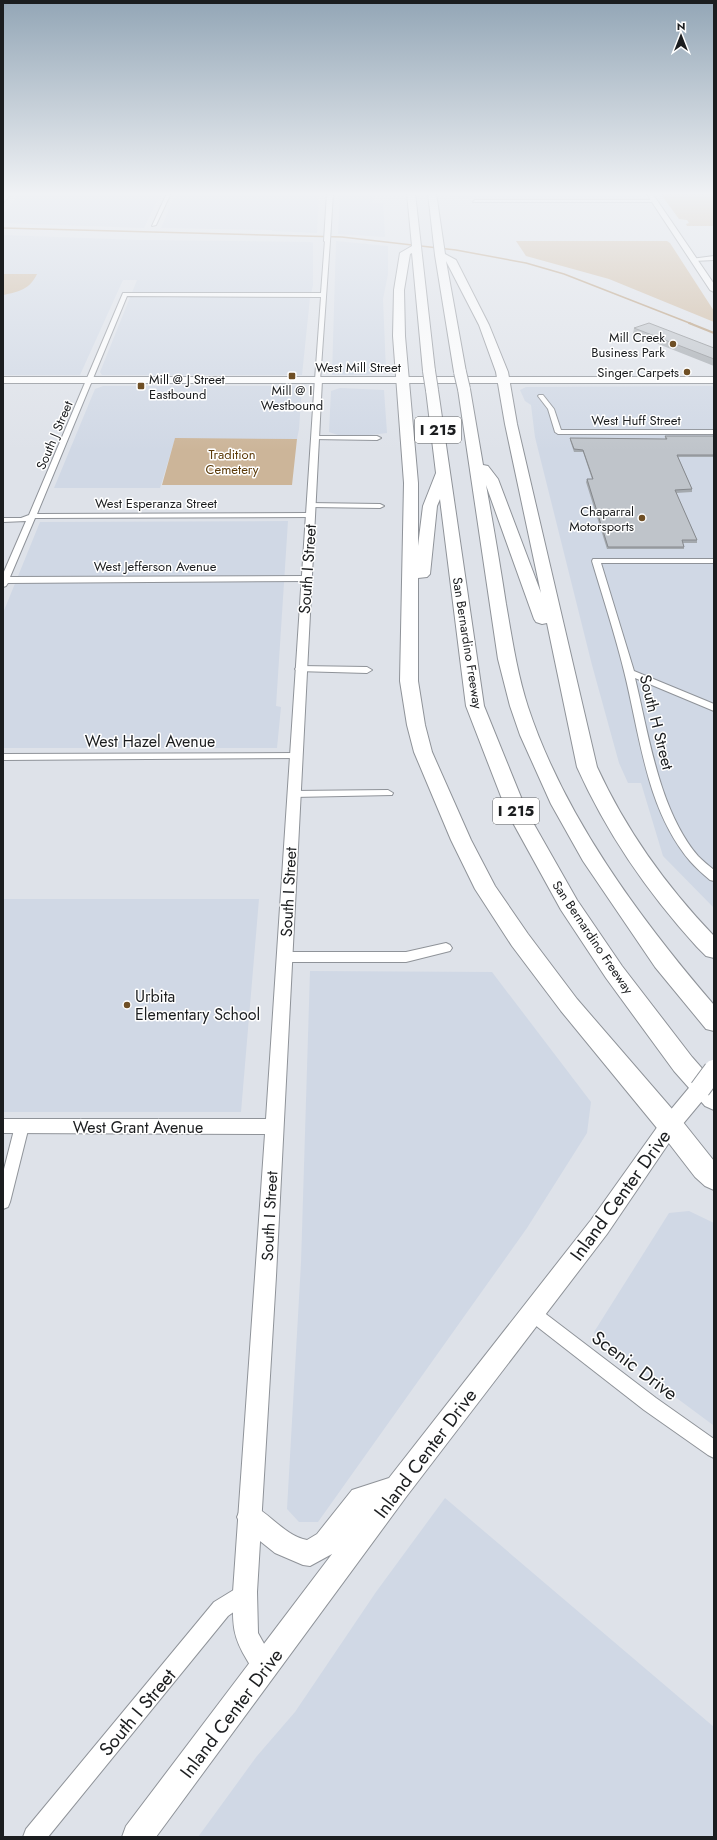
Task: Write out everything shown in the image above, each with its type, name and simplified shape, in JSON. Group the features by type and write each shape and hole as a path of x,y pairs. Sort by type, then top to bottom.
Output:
{"highway":[{"path":"403,279 399,290 399,336 411,483 409,681 416,725 421,745 436,786 461,840 486,889 520,940 569,1005 677,1118 704,1169 714,1178"},
{"name":"San Bernardino Freeway","path":"417,279 475,706 517,812 569,905 614,972 683,1064 714,1099"},
{"name":"I 215","path":"444,279 464,389 507,659 519,706 529,734 561,804 590,856 663,961 714,1022"},
{"path":"461,279 484,325 502,372 587,767 597,790 618,828 641,864 675,907 714,950"},
{"path":"476,462 491,479 551,647 571,731 583,749"},
{"path":"436,786 434,759 422,708 418,643 422,574 430,506 444,470"}],"main road":[{"path":"707,279 714,290"},
{"name":"West Mill Street","path":"3,380 714,380"},
{"name":"Inland Center Drive","path":"137,1837 397,1488 599,1227 677,1118 714,1070"},
{"path":"250,1517 284,1544 303,1552 310,1553 326,1543 361,1499 397,1488"}],"street":[{"name":"South I Street","path":"265,1667 246,1638 245,1592 325,279"},
{"name":"South J Street","path":"4,582 125,294 324,294"},
{"name":"West Huff Street","path":"541,396 551,409 558,432 714,432"},
{"path":"314,438 377,438"},
{"name":"West Esperanza Street","path":"3,520 22,520 33,516 310,510 380,506"},
{"name":"South H Street","path":"714,560 596,561 629,672 658,792 680,841 707,872 714,877"},
{"name":"West Jefferson Avenue","path":"4,582 306,579"},
{"path":"300,670 367,670"},
{"path":"629,672 714,708"},
{"name":"West Hazel Avenue","path":"3,757 296,756"},
{"path":"294,794 388,794"},
{"path":"284,957 406,957 446,948"},
{"name":"West Grant Avenue","path":"3,1126 274,1127"},
{"path":"3,1202 22,1126"},
{"name":"Scenic Drive","path":"532,1313 650,1404 714,1449"},
{"name":"South I Street","path":"34,1837 221,1609 245,1592"}],"shaded area":[{"path":"3,279 313,279 302,375 102,375 100,372 137,280 123,280 80,375 3,375"},
{"path":"335,279 387,279 383,299 386,371 366,375 332,375"},
{"path":"103,386 302,387 297,439 175,439 160,488 54,488 95,389"},
{"path":"526,387 714,387 714,908 663,856 641,783 628,783 619,763 592,665 535,437 531,405 525,401 520,390"},
{"path":"340,388 384,390 387,433 371,435 338,435 329,432 331,391"},
{"path":"288,521 276,706 281,707 277,748 3,748 3,613 40,522"},
{"name":"Urbita Elementary School","path":"3,899 259,899 241,1112 3,1112"},
{"path":"310,971 492,972 591,1102 587,1133 527,1228 318,1522 299,1522 287,1509 301,1263"},
{"path":"689,1211 714,1223 713,1425 597,1339 594,1332 669,1213"},
{"path":"445,1498 714,1727 714,1837 198,1837 257,1756 295,1712 376,1592"}],"green space":[{"path":"3,279 34,279 23,289 14,293 3,295"},
{"path":"609,279 693,279 714,311 714,322"},
{"name":"Tradition Cemetery","path":"175,438 297,439 292,485 162,485"}],"building":[{"path":"649,323 714,348 714,359 634,328"},
{"name":"Chaparral Motorsports","path":"665,436 714,436 714,455 677,455 692,489 675,490 697,540 682,540 684,547 608,547 587,479 593,479 583,450 574,449 570,438 667,439"}],"waterway":[{"path":"576,279 692,324"},
{"path":"689,323 714,333"}],"place":[{"name":"Mill Creek Business Park","path":"673,344"},
{"name":"Singer Carpets","path":"687,372"},
{"name":"Mill @ I Westbound","path":"292,376"},
{"name":"Mill @ J Street Eastbound","path":"141,386"},
{"name":"Chaparral Motorsports","path":"642,518"},
{"name":"Urbita Elementary School","path":"127,1005"}]}
